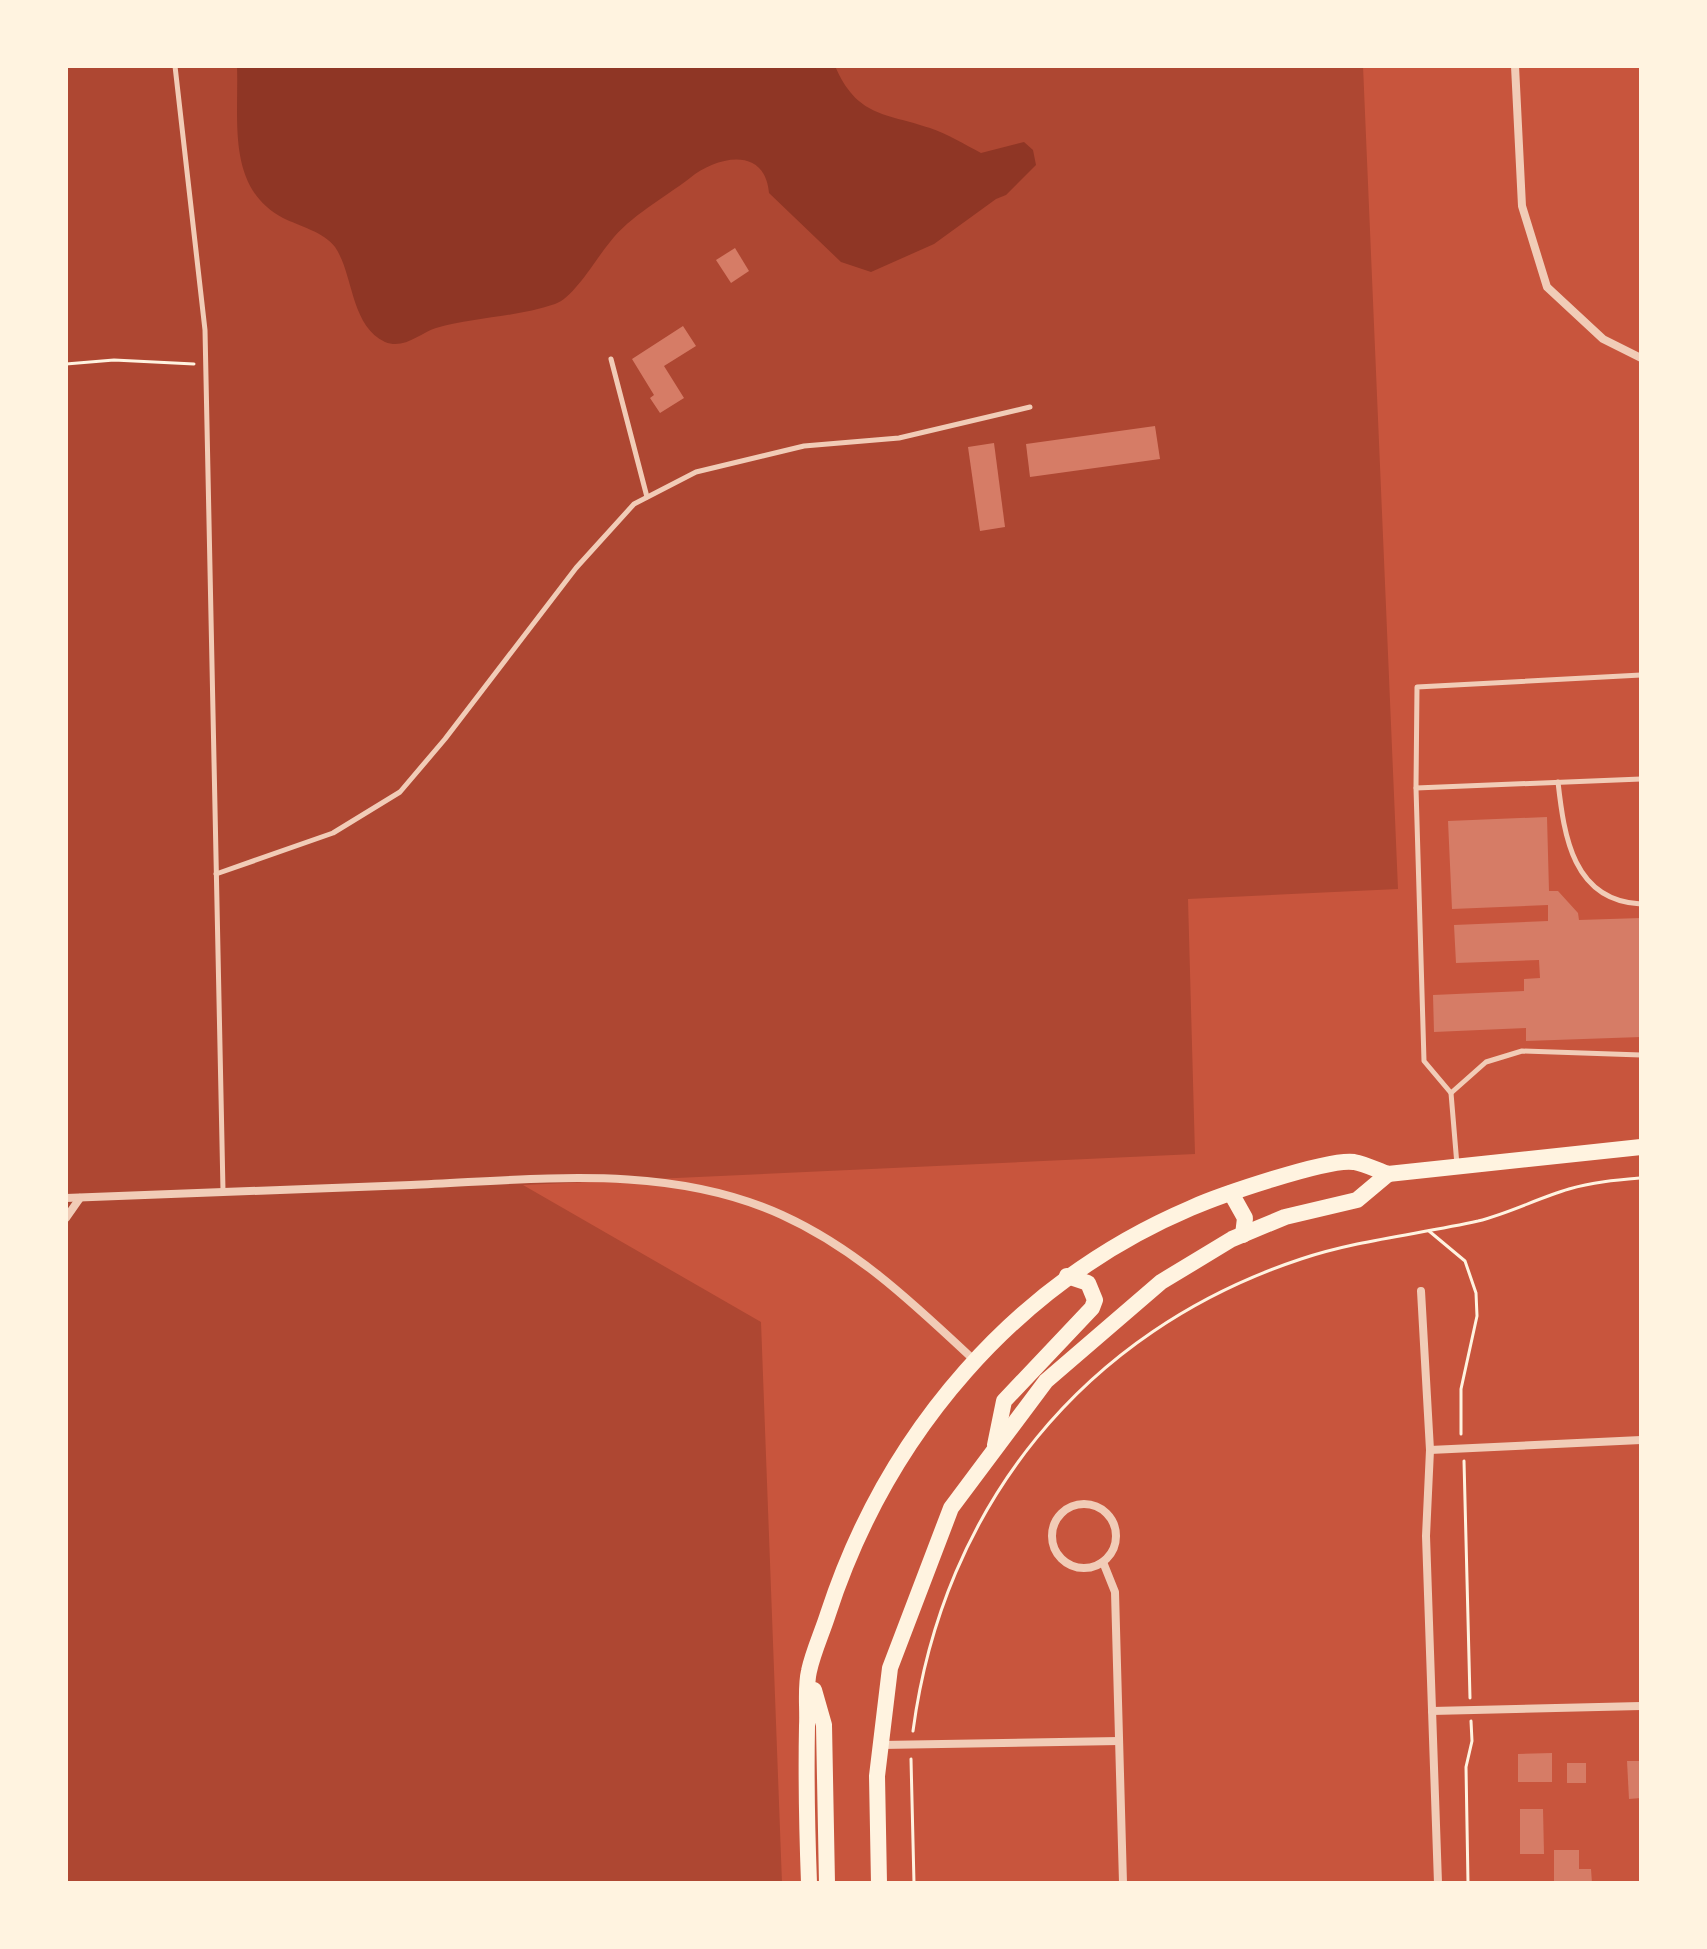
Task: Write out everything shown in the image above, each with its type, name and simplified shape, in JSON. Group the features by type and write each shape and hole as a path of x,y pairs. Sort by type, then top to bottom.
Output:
{"main road":[{"path":"809,1883 806,1795 809,1673 847,1556 884,1484 927,1417 974,1360 1019,1314 1067,1276 1163,1220 1231,1193 1351,1162 1388,1174 1641,1147"},
{"path":"879,1883 877,1776 890,1668 951,1508 1046,1381 1161,1282 1243,1235 1285,1217 1357,1200 1388,1174"},
{"path":"1231,1193 1245,1218 1243,1235"},
{"path":"994,1450 1004,1401 1092,1308 1095,1300 1088,1283 1067,1276"},
{"path":"809,1673 824,1725 827,1883"}],"street":[{"path":"1515,66 1522,206 1547,287 1603,339 1641,358"},
{"path":"66,1198 595,1178 688,1184 780,1214 840,1245 893,1284 974,1360"},
{"path":"66,1218 80,1198"},
{"path":"1421,1291 1430,1450 1426,1536 1438,1883"},
{"path":"1430,1450 1641,1440"},
{"path":"1091,1505 1109,1516 1117,1535 1115,1546 1103,1562 1094,1567 1073,1567 1057,1554 1052,1533 1055,1522 1070,1507 1091,1505"},
{"path":"1103,1562 1115,1592 1123,1883"},
{"path":"1432,1711 1641,1706"},
{"path":"881,1745 1119,1741"}],"lane":[{"path":"175,66 205,364 223,1192"},
{"path":"611,359 647,497"},
{"path":"216,874 333,833 400,792 445,739 576,568 634,504 696,472 789,450 899,438 1030,407"},
{"path":"1457,1166 1451,1093 1424,1061 1416,788 1417,687 1641,675"},
{"path":"1416,788 1641,779"},
{"path":"1558,782 1564,837 1582,873 1602,893 1641,904"},
{"path":"1451,1093 1486,1062 1522,1051 1641,1055"}],"path":[{"path":"66,364 114,360 205,364"},
{"path":"914,1883 912,1744 934,1628 960,1559 997,1491 1048,1422 1074,1395 1141,1340 1208,1297 1303,1258 1513,1211 1568,1189 1641,1178"},
{"path":"1429,1231 1465,1261 1476,1293 1477,1316 1461,1389 1472,1741 1466,1767 1468,1883"}],"shaded area":[{"path":"66,66 1363,66 1398,889 1188,899 1195,1154 523,1185 761,1322 782,1883 66,1883"},
{"path":"237,66 835,66 853,95 874,110 937,130 981,153 1024,142 1033,150 1036,165 1006,195 934,244 871,272 841,262 769,193 766,178 759,168 738,160 713,164 627,224 570,294 555,304 436,328 405,342 392,344 374,334 365,324 335,247 318,233 283,218 265,205 252,189 239,151"}],"building":[{"path":"735,248 749,271 731,283 716,260"},
{"path":"683,326 696,346 664,366 684,398 660,413 650,398 654,395 632,359"},
{"path":"1155,426 1160,459 1030,477 1026,444"},
{"path":"994,443 1005,527 980,531 968,447"},
{"path":"1547,817 1549,891 1558,891 1578,913 1579,920 1641,918 1641,1037 1526,1041 1526,1028 1434,1032 1433,995 1524,991 1524,979 1540,978 1539,960 1456,963 1454,925 1548,921 1548,905 1452,909 1448,821"},
{"path":"1552,1753 1552,1782 1518,1782 1518,1754"},
{"path":"1627,1761 1641,1761 1641,1798 1629,1799"},
{"path":"1567,1763 1586,1763 1586,1783 1567,1783"},
{"path":"1520,1809 1543,1809 1544,1854 1520,1854"},
{"path":"1554,1850 1579,1850 1579,1869 1591,1869 1592,1883 1554,1883"}]}
